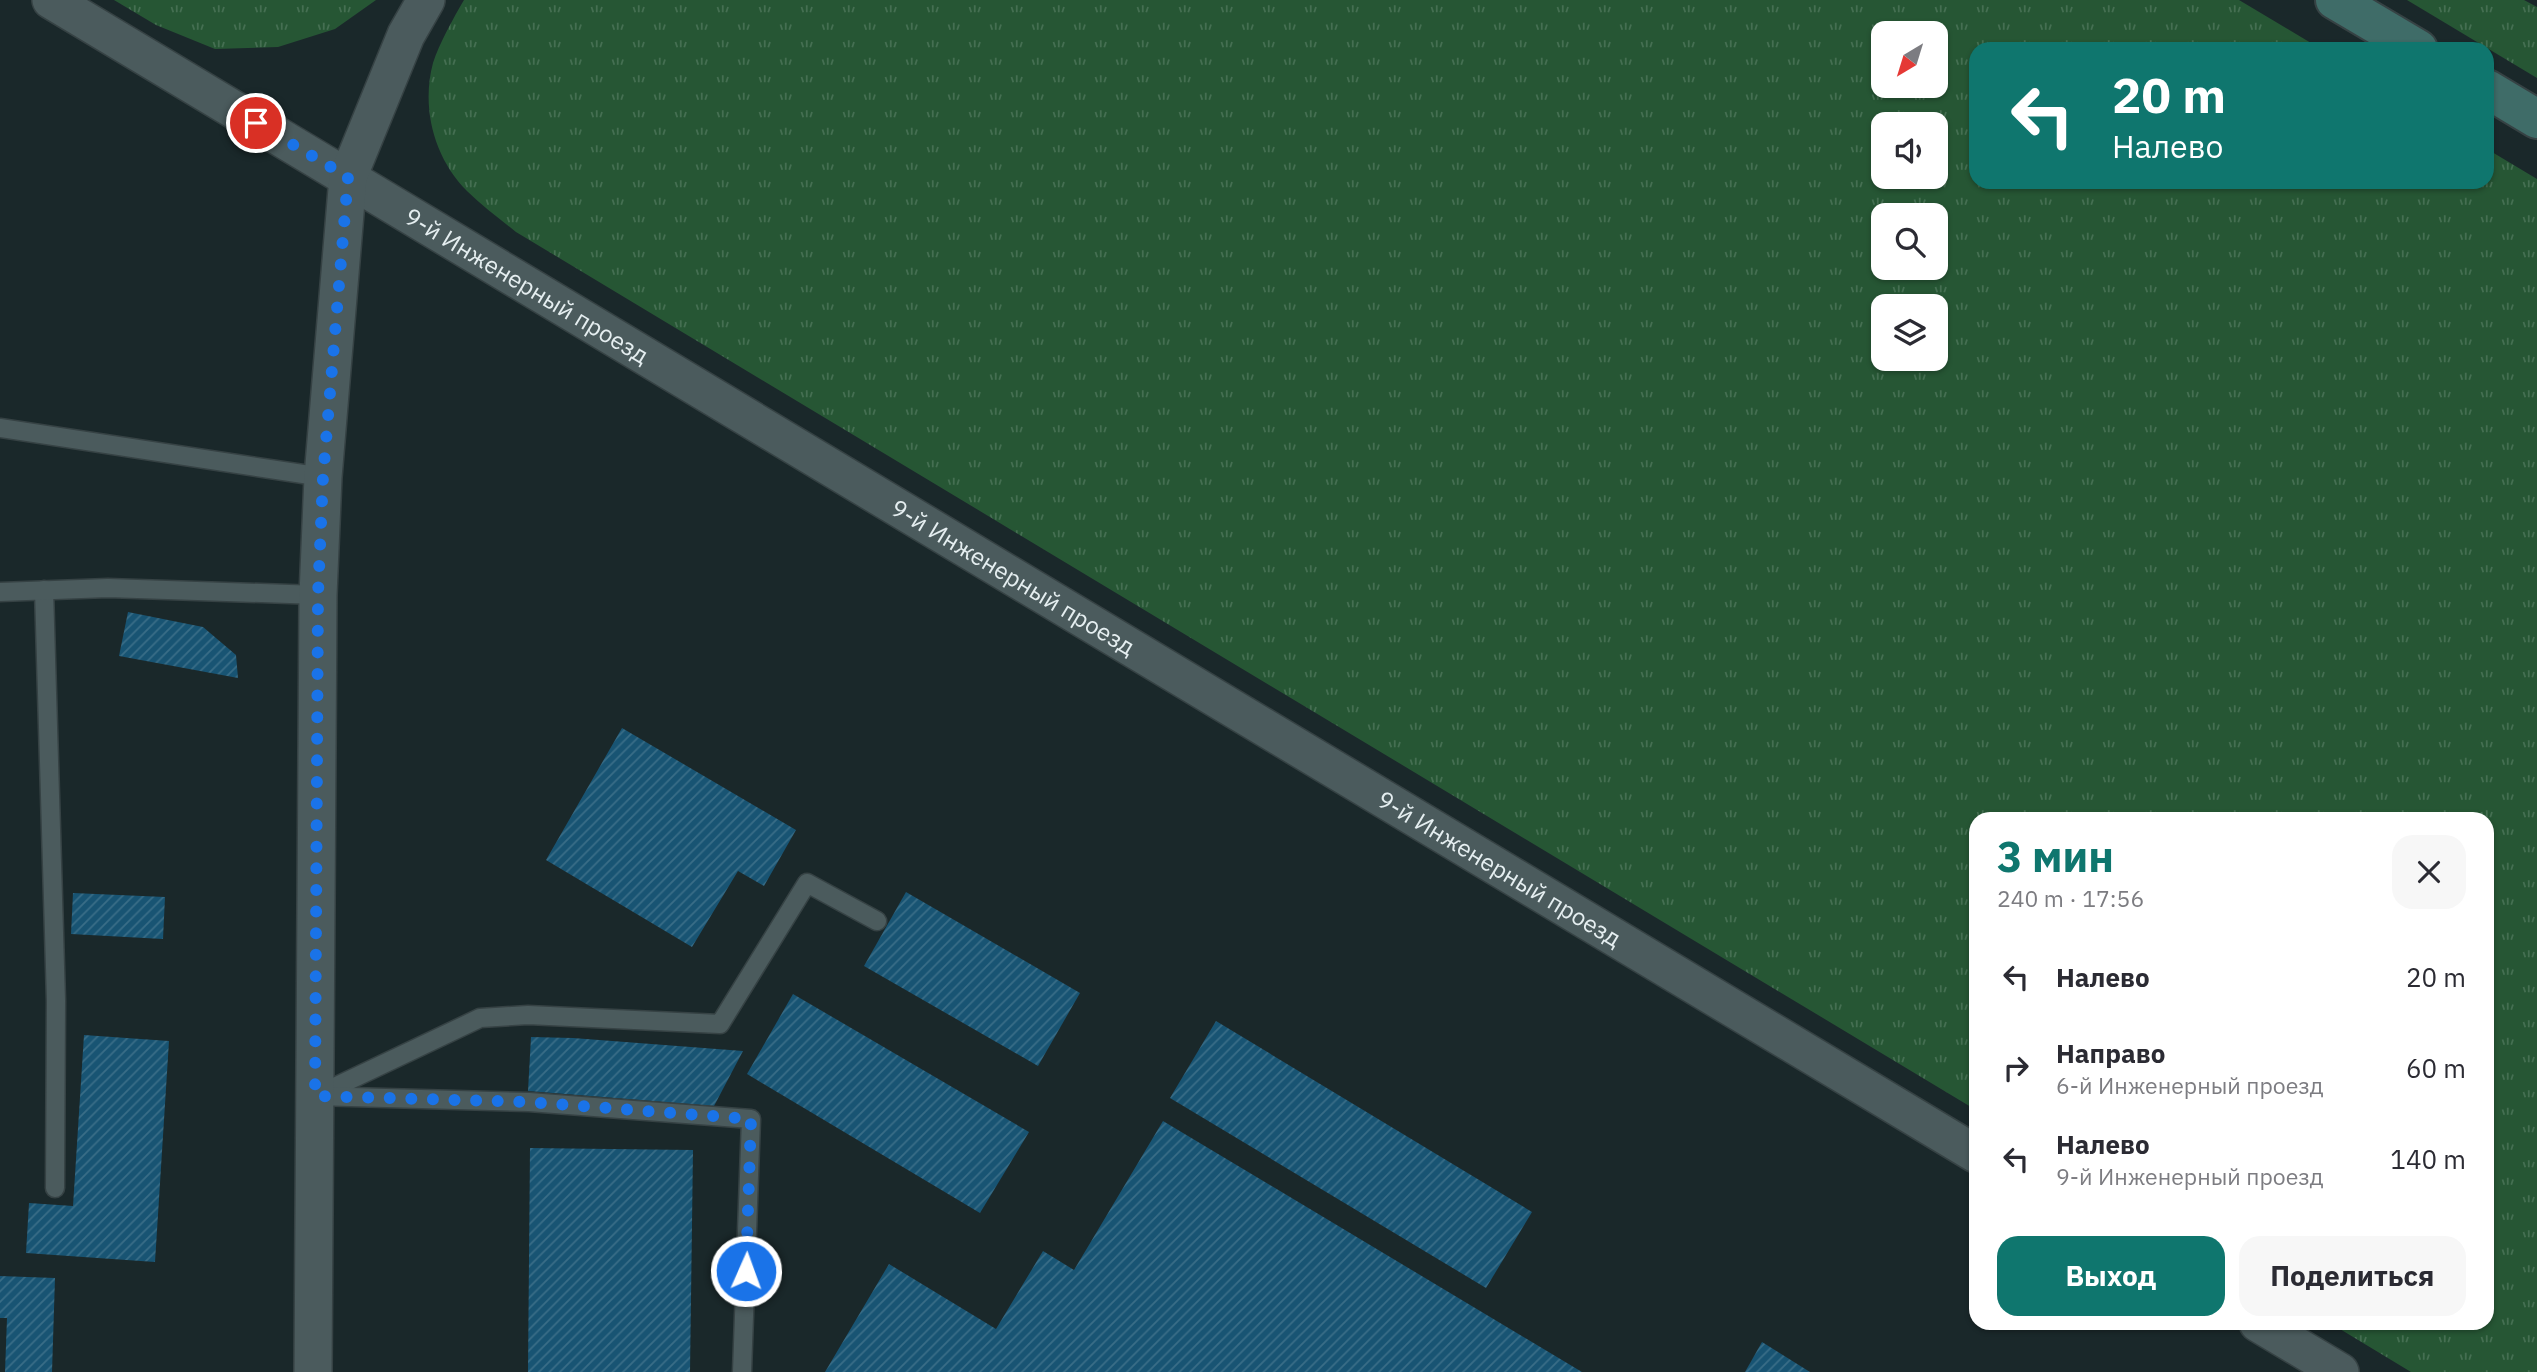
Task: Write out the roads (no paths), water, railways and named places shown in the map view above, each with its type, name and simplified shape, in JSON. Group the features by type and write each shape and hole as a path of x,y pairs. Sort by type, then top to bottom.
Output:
{"main road":[{"path":"2335,0 2406,42"},
{"path":"2494,93 2537,119"}],"street":[{"name":"9-й Инженерный проезд","path":"51,0 1969,1150"},
{"path":"313,1372 318,595 323,477 348,177 405,35 426,0"},
{"path":"2270,1330 2340,1372"}],"lane":[{"path":"0,428 323,477"},
{"path":"0,592 108,588 318,595"},
{"path":"44,590 56,1001 55,1188"},
{"path":"315,1096 480,1018 528,1015 720,1024 807,883 877,921"},
{"path":"315,1096 529,1102 751,1119 742,1372"}]}
